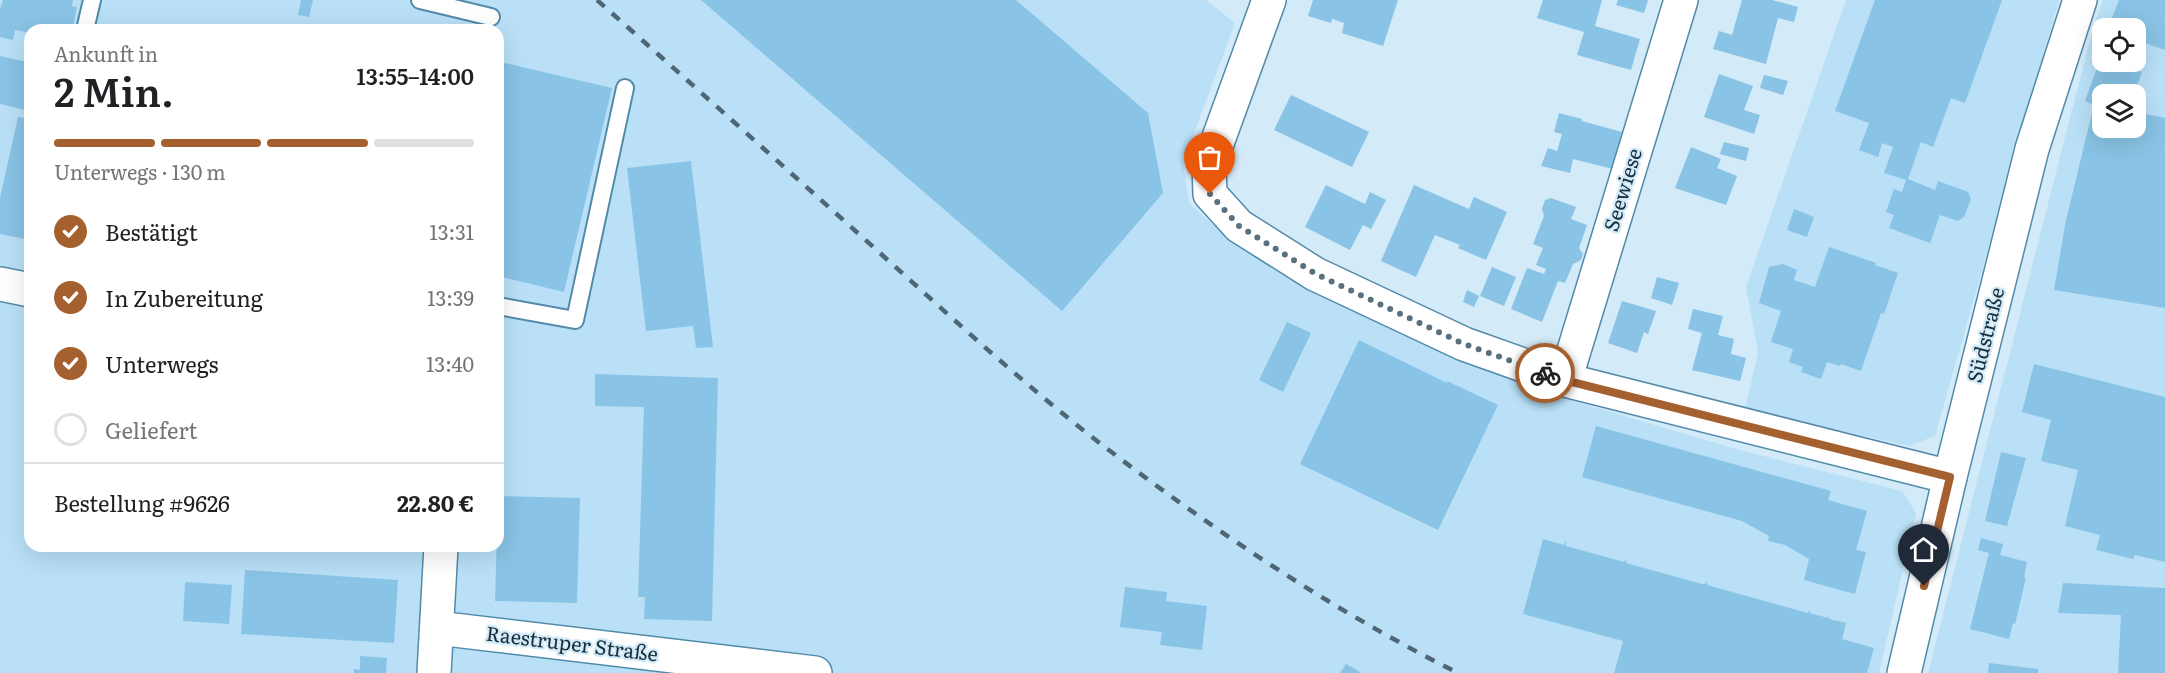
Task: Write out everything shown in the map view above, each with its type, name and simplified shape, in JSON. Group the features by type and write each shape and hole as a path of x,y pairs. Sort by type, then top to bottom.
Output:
{"street":[{"path":"1269,0 1209,165 1210,194 1239,226 1316,274 1464,344 1564,380 1950,477"},
{"name":"Seewiese","path":"1564,380 1681,0"},
{"name":"Südstraße","path":"1904,673 1950,477 2032,149 2080,0"},
{"path":"0,284 24,289"},
{"path":"434,673 441,552"},
{"name":"Raestruper Straße","path":"437,628 815,673"}],"lane":[{"path":"86,24 92,0"},
{"path":"420,0 491,16"},
{"path":"504,307 575,320 626,88"}],"shaded area":[{"path":"0,0 1206,0 1235,23 1183,163 1189,203 1230,240 1307,290 1462,361 1563,398 1736,449 1902,491 1916,513 1879,673 0,673"},
{"path":"1846,0 2059,0 1935,436 1909,446 1745,409 1758,352 1746,287"},
{"path":"2103,0 2165,0 2165,673 1928,673 2092,32 2092,72 2146,72 2146,18 2097,18"}],"building":[{"path":"3,0 73,0 72,6 77,7 73,24 24,24 24,32 15,30 13,40 0,37 0,9"},
{"path":"301,0 313,0 309,17 298,15"},
{"path":"701,0 1016,0 1148,113 1163,193 1062,311"},
{"path":"1313,0 1398,0 1383,46 1342,33 1344,23 1332,19 1331,23 1308,16"},
{"path":"1543,0 1602,0 1595,26 1640,39 1631,70 1577,55 1584,32 1537,18"},
{"path":"1618,0 1648,0 1644,13 1616,5"},
{"path":"1742,0 1772,0 1798,7 1794,22 1778,18 1766,64 1713,49 1719,31 1732,35"},
{"path":"1875,0 2002,0 1965,103 1951,98 1933,147 1921,142 1908,179 1935,190 1938,181 1968,192 1971,199 1964,217 1958,221 1940,215 1930,243 1889,228 1894,215 1886,212 1894,189 1902,192 1906,180 1884,173 1893,147 1882,143 1878,157 1859,150 1869,123 1835,111"},
{"path":"2119,0 2165,0 2165,50 2146,43 2146,18 2112,18"},
{"path":"0,56 24,61 24,110 0,104"},
{"path":"504,63 612,88 564,292 504,277"},
{"path":"2096,72 2142,72 2138,84 2092,84 2092,104 2085,101"},
{"path":"1719,74 1753,86 1744,110 1760,115 1754,134 1704,117"},
{"path":"1764,75 1788,81 1783,95 1760,88"},
{"path":"1291,95 1369,132 1352,167 1274,130"},
{"path":"1559,113 1622,132 1613,169 1573,159 1570,173 1541,166 1548,148 1557,151 1562,134 1554,132"},
{"path":"2092,113 2092,138 2146,138 2146,114 2165,118 2165,308 2054,290 2066,220"},
{"path":"18,117 24,118 24,239 0,234 0,198"},
{"path":"1724,142 1749,148 1746,161 1720,154"},
{"path":"1691,147 1721,159 1717,168 1737,176 1726,205 1675,188"},
{"path":"691,161 713,347 696,348 693,326 646,331 627,168"},
{"path":"1326,185 1365,204 1370,192 1386,200 1371,229 1363,225 1350,250 1305,227"},
{"path":"1414,185 1469,209 1474,197 1507,212 1486,260 1458,248 1460,245 1435,235 1416,277 1381,261"},
{"path":"1551,198 1576,207 1571,219 1587,225 1579,248 1583,254 1581,260 1573,264 1565,283 1558,281 1542,322 1511,309 1527,268 1544,274 1546,269 1536,265 1543,248 1533,244 1544,216 1542,209 1545,200"},
{"path":"1794,209 1814,217 1807,237 1787,230"},
{"path":"1829,247 1898,273 1861,371 1827,362 1821,379 1801,372 1803,367 1789,362 1793,349 1771,342 1781,311 1759,303 1769,267 1783,264 1797,270 1794,280 1815,287"},
{"path":"1492,267 1516,277 1504,306 1480,296"},
{"path":"1657,277 1679,283 1672,305 1651,298"},
{"path":"1467,290 1479,296 1474,307 1463,302"},
{"path":"1622,301 1656,311 1648,334 1644,332 1637,353 1608,343"},
{"path":"1693,309 1723,316 1718,335 1734,339 1731,354 1746,358 1740,381 1692,370 1702,333 1688,329"},
{"path":"1287,322 1311,333 1283,392 1259,380"},
{"path":"1359,340 1498,405 1438,530 1300,464"},
{"path":"2034,364 2165,397 2165,562 2135,555 2133,559 2096,550 2100,535 2065,526 2078,470 2041,461 2051,420 2022,412"},
{"path":"595,374 718,378 712,621 644,619 645,597 638,597 644,407 595,406"},
{"path":"1596,426 1831,491 1828,500 1867,511 1856,550 1866,552 1855,594 1804,580 1809,559 1785,545 1768,541 1769,536 1742,521 1582,477"},
{"path":"2001,452 2026,458 2007,526 1985,521"},
{"path":"504,496 580,498 577,603 495,601 496,552 504,552"},
{"path":"1981,538 2003,544 2000,555 2027,562 2024,578 2026,578 2009,639 1970,629 1989,553 1978,550"},
{"path":"1543,539 1564,545 1566,541 1566,546 1624,562 1627,558 1626,563 1702,584 1707,582 1707,585 1808,613 1810,610 1810,613 1828,618 1829,615 1829,619 1846,623 1842,639 1874,648 1867,673 1614,673 1623,641 1523,614"},
{"path":"245,570 398,580 394,643 241,634"},
{"path":"185,582 232,585 229,624 183,621"},
{"path":"2063,583 2165,588 2165,673 2118,673 2121,615 2058,613"},
{"path":"1125,587 1167,592 1166,601 1207,606 1202,650 1160,645 1162,632 1120,627"},
{"path":"360,656 387,658 386,673 354,673 354,669 360,670"},
{"path":"1989,663 2038,669 2038,673 1988,673"},
{"path":"1346,664 1357,670 1361,673 1340,673"}],"railway":[{"path":"597,0 977,340 1097,441 1183,505 1272,566 1363,622 1458,673"}],"way so far":[{"path":"1210,194 1239,226 1316,274 1464,344 1545,373"}],"route":[{"path":"1545,373 1564,380 1950,477 1924,586"}]}
